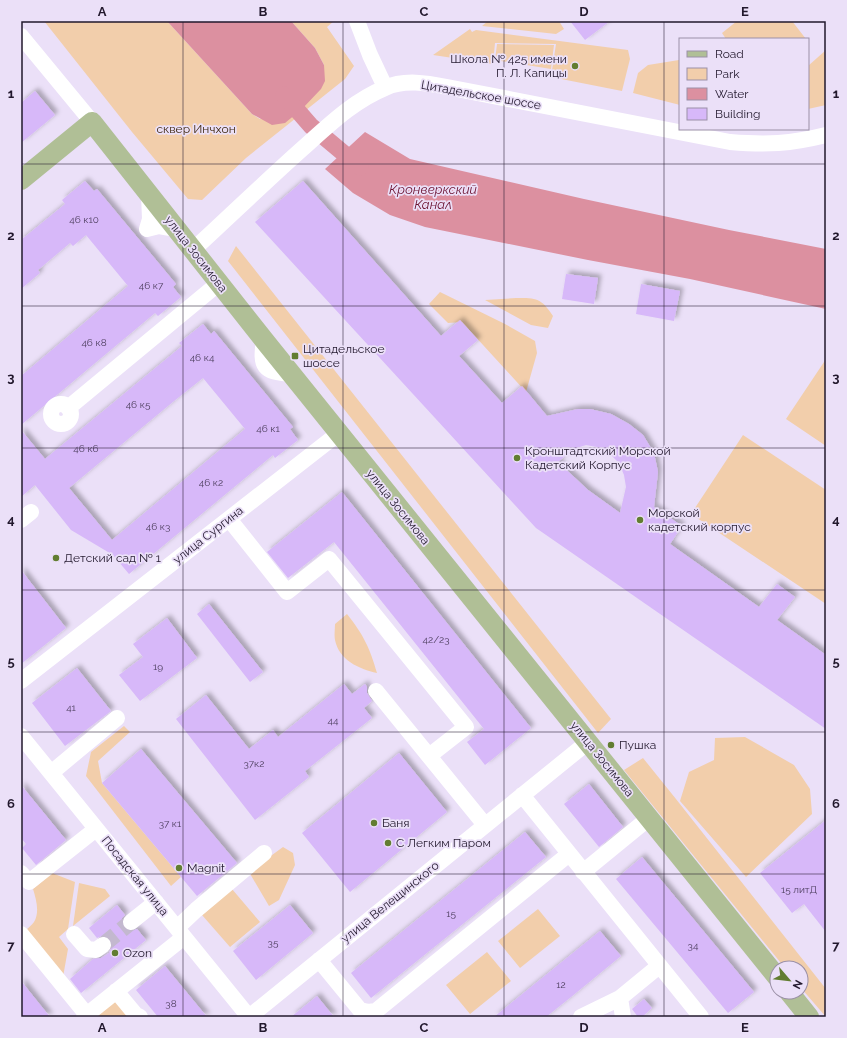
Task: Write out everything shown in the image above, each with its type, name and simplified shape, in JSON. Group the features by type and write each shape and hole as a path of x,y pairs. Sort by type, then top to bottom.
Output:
{"main road":[{"path":"21,180 92,122"},
{"name":"улица Зосимова","path":"92,122 291,374 769,967"},
{"path":"795,1000 809,1017"}],"street":[{"path":"357,21 370,55 385,87"},
{"name":"улица Зосимова","path":"21,36 92,122"},
{"name":"Цитадельское шоссе","path":"193,250 333,121 359,101 385,87 400,84 423,82 730,142 783,144 826,135"},
{"path":"68,408 219,284"},
{"name":"улица Сургина","path":"21,681 339,433"},
{"path":"229,519 287,592 329,559 466,727 429,756"},
{"path":"376,691 485,825"},
{"path":"51,773 117,718"},
{"name":"Посадская улица","path":"21,736 249,1017"},
{"name":"улица Велещинского","path":"249,1017 588,742"},
{"path":"522,795 701,1017"},
{"path":"583,872 649,818"},
{"path":"21,874 29,882 96,829"},
{"path":"21,934 86,1016 181,933 196,910 264,853"},
{"path":"320,960 360,1010 368,1012 376,1011 569,854"},
{"path":"131,922 156,902"},
{"path":"74,934 87,949 96,950 103,945"},
{"path":"581,1017 620,998 659,966"},
{"path":"116,991 137,1016"},
{"path":"620,998 623,1017"}],"green space":[{"name":"сквер Инчхон","path":"44,21 167,21 252,114 260,119 324,65 315,48 291,21 334,21 327,27 354,66 345,79 246,158 202,200 188,199 132,132"},
{"path":"488,21 559,21 564,29 556,34 482,26"},
{"path":"737,21 792,21 805,38 725,38 722,33"},
{"path":"470,29 472,32 476,30 628,50 630,59 622,91 551,77 556,44 495,43 493,64 433,55"},
{"path":"497,44 554,45 551,69 495,60"},
{"path":"826,50 826,105 809,109 809,65"},
{"path":"679,60 679,105 633,93 638,73 648,65"},
{"path":"236,246 611,719 598,733 228,261"},
{"path":"440,292 505,324 535,341 537,353 526,392 462,322 448,323 429,304"},
{"path":"529,298 542,302 553,316 548,328 531,325 485,300"},
{"path":"826,359 826,446 786,419"},
{"path":"743,435 826,490 826,604 691,514"},
{"path":"347,614 365,642 372,656 377,673 357,666 345,658 337,647 335,638 335,624"},
{"path":"124,726 130,732 98,761 102,783 181,877 171,886 86,776 91,752"},
{"path":"745,737 794,765 810,789 812,814 746,877 680,801 689,772 714,760 715,738"},
{"path":"643,758 803,960 778,960 624,770"},
{"path":"283,847 293,853 295,865 279,900 269,906 249,872"},
{"path":"52,873 75,882 68,929 59,937 68,949 63,977 25,931 34,922 37,914 37,906 33,889"},
{"path":"79,883 105,889 110,896 73,926"},
{"path":"232,889 260,922 230,947 202,915"},
{"path":"538,909 560,936 520,968 498,941"},
{"path":"487,952 511,981 470,1014 446,985"},
{"path":"809,967 826,989 826,1017 809,997"},
{"path":"116,998 129,1014 125,1017 92,1017"}],"water":[{"path":"167,21 291,21 315,48 324,65 325,81 321,89 302,109 285,123 272,125 252,114"},
{"name":"Кронверкский Канал","path":"365,132 410,159 584,199 826,249 826,309 690,279 425,227 390,215 353,193 325,169"}],"building":[{"path":"570,21 610,21 585,40"},
{"path":"35,91 55,115 21,143 21,103"},
{"path":"85,181 94,191 97,189 176,284 173,287 181,297 158,316 155,313 21,425 21,376 128,286 86,235 73,246 70,243 38,270 40,273 21,289 21,240 65,204 62,200"},
{"name":"Кронштадтский Морской Кадетский Корпус","path":"303,181 441,336 460,320 478,340 459,356 502,403 522,386 547,416 578,409 590,409 611,414 629,424 643,435 654,453 658,472 654,507 682,526 670,544 759,607 777,584 795,597 777,620 826,655 826,729 536,528 255,222","holes":["586,445 597,447 609,453 619,463 624,475 626,487 620,513 588,490 558,462 573,449"]},
{"path":"566,274 598,278 594,304 562,299"},
{"path":"641,284 680,291 674,321 636,314"},
{"path":"203,324 211,334 214,331 293,427 290,429 298,440 275,458 273,455 129,574 113,555 71,530 35,485 21,497 21,430 45,459 182,346 179,343","holes":["203,378 245,429 112,540 69,488"]},
{"path":"342,492 531,728 485,765 467,742 484,729 334,542 288,578 267,552"},
{"path":"21,570 66,628 21,664"},
{"path":"209,604 263,672 250,682 197,614"},
{"path":"167,618 197,658 140,701 119,675 143,657 133,644"},
{"path":"77,668 111,711 65,746 32,703"},
{"path":"344,684 352,694 365,684 367,687 367,693 372,701 364,708 372,718 305,771 309,777 255,820 176,719 206,695 249,749 273,730 278,737"},
{"path":"141,749 237,863 197,896 102,783"},
{"name":"Баня","path":"399,753 447,812 350,892 302,833"},
{"path":"589,784 623,827 599,847 564,804"},
{"path":"21,785 66,840 36,865 22,848 26,844 21,838"},
{"path":"826,820 826,932 804,904 792,913 760,873"},
{"path":"525,832 546,857 371,998 351,973"},
{"path":"642,857 754,992 728,1013 616,879"},
{"path":"117,905 125,915 122,918 124,928 127,931 137,929 146,940 81,993 70,979 93,959 101,958 109,953 112,944 111,940 107,937 102,936 97,938 89,928"},
{"path":"290,905 313,933 256,980 233,951"},
{"path":"600,931 621,956 571,997 546,1017 494,1017"},
{"path":"165,966 207,1017 158,1017 136,990"},
{"path":"21,981 50,1017 21,1017"},
{"path":"317,996 334,1017 291,1017"},
{"path":"644,999 652,1008 642,1017 638,1017 632,1009"}],"waterway":[{"path":"284,95 311,126 360,167"}],"tunnel":[{"path":"103,945 131,922"}],"place":[{"name":"Школа № 425 имени П. Л. Капицы","path":"575,66"},
{"name":"Цитадельское шоссе","path":"295,356"},
{"name":"Кронштадтский Морской Кадетский Корпус","path":"517,458"},
{"name":"Морской кадетский корпус","path":"640,520"},
{"name":"Детский сад № 1","path":"56,558"},
{"name":"Пушка","path":"611,745"},
{"name":"Баня","path":"374,823"},
{"name":"С Легким Паром","path":"388,843"},
{"name":"Magnit","path":"179,868"},
{"name":"Ozon","path":"115,953"}]}
